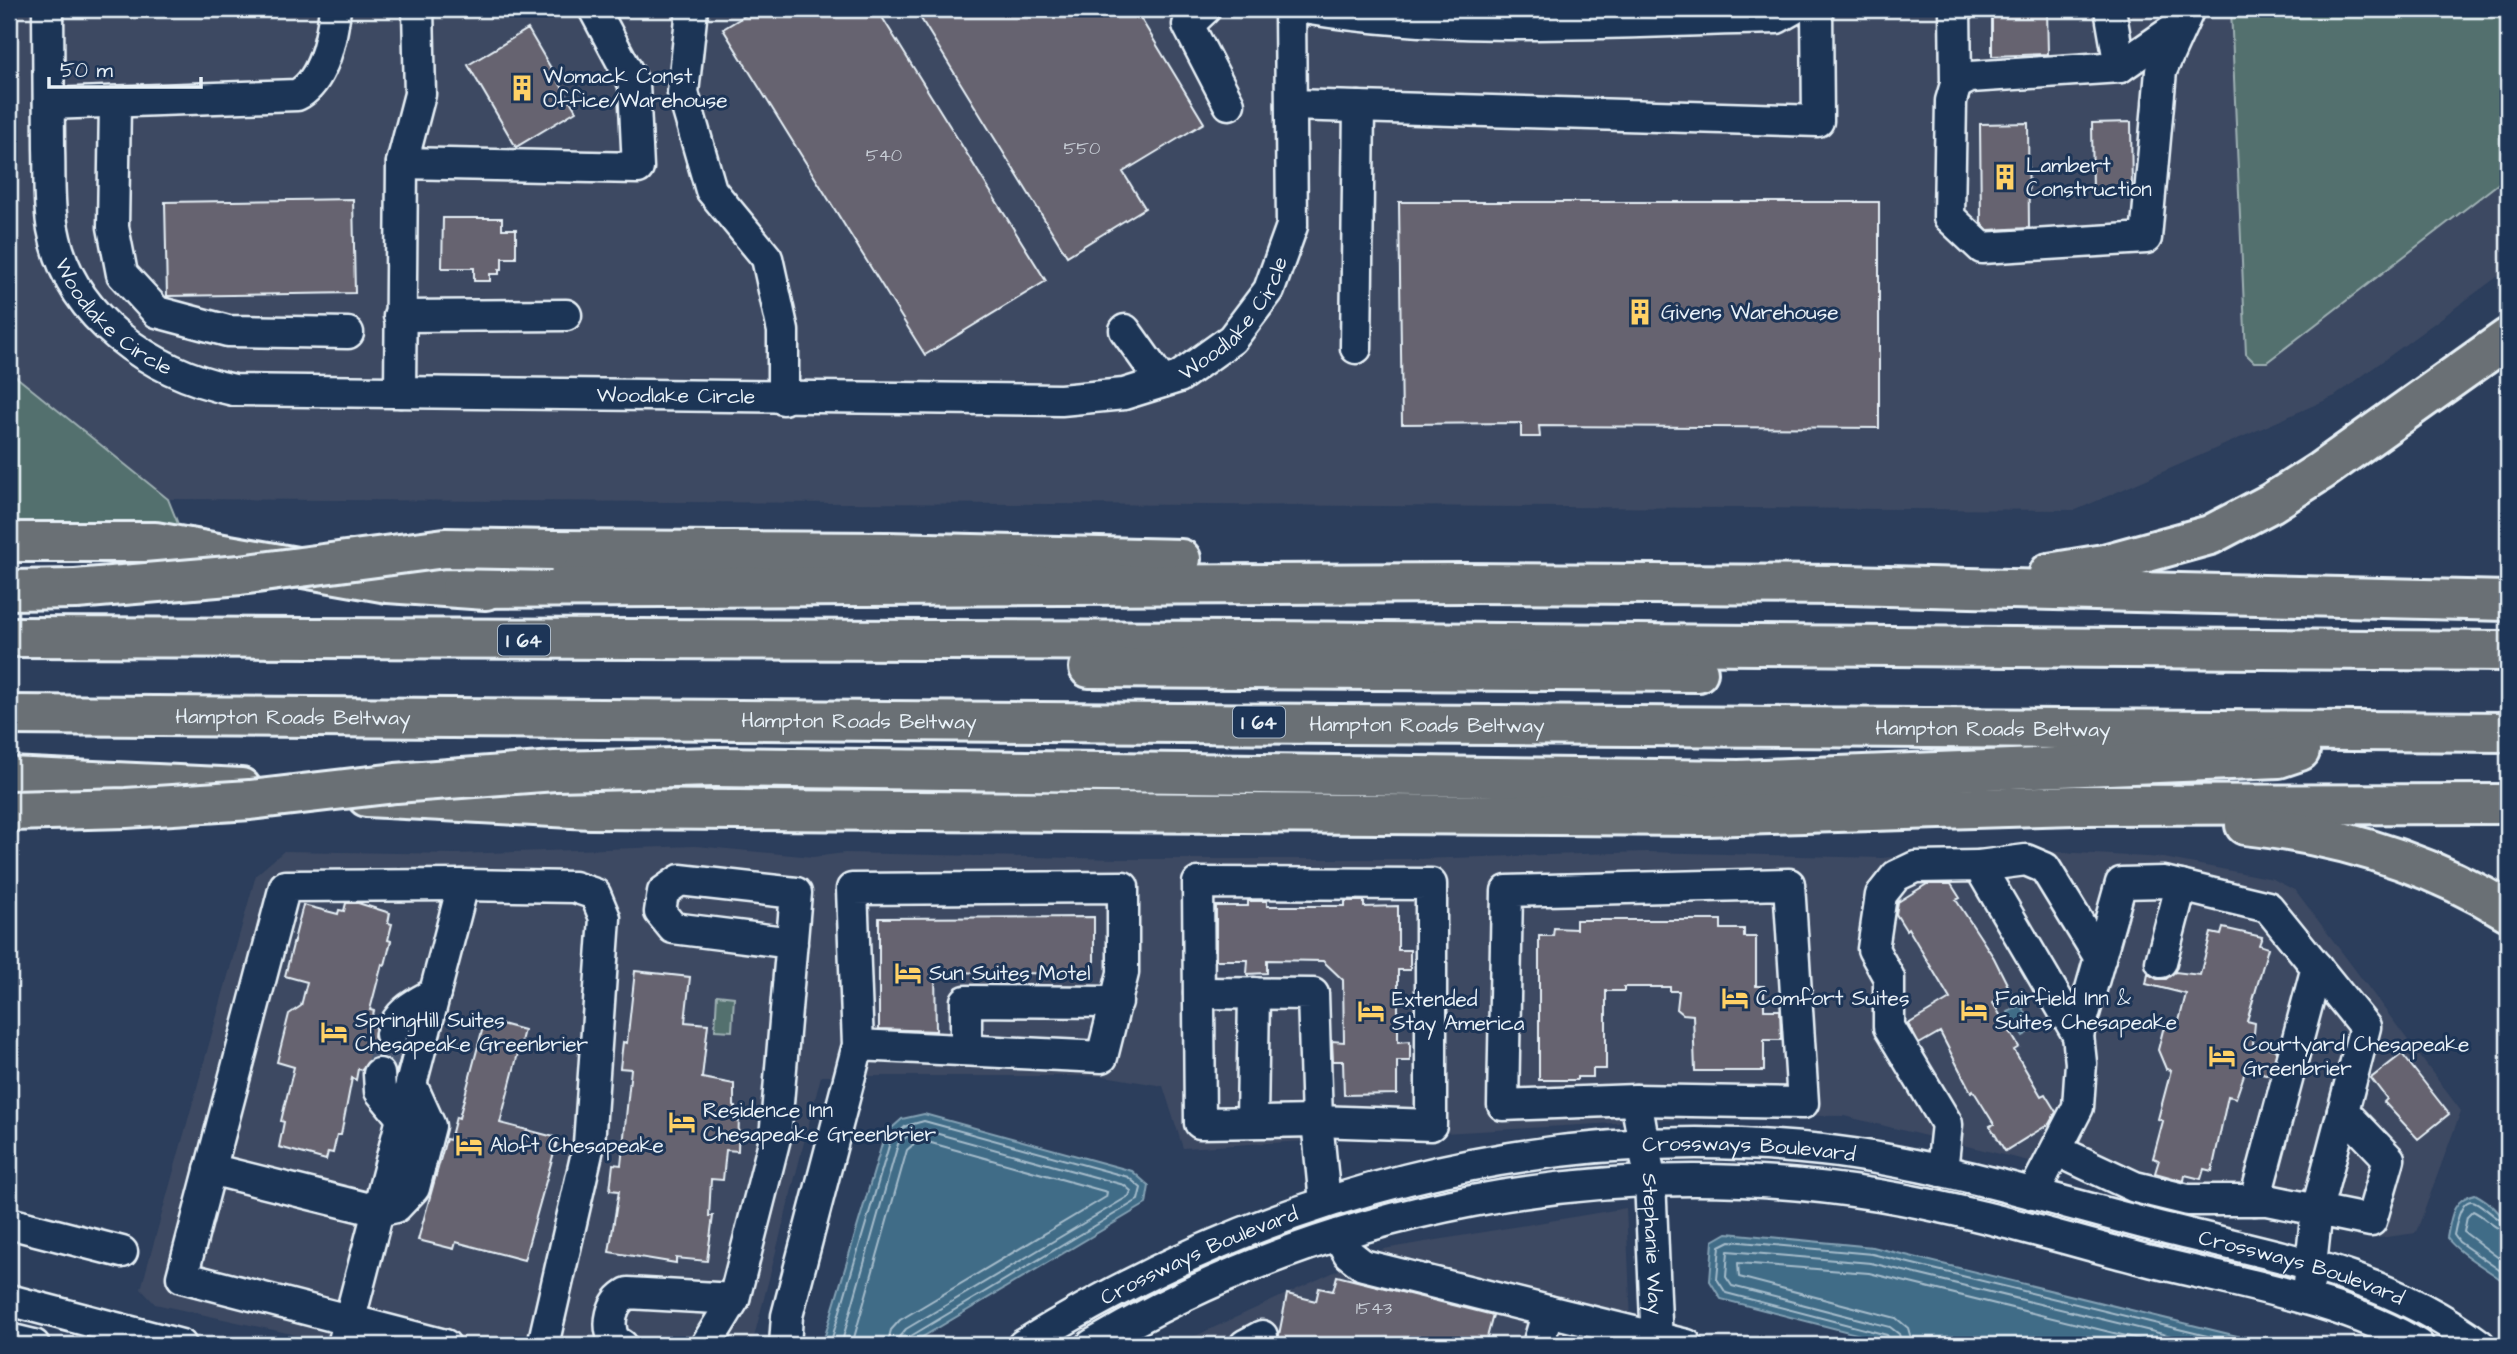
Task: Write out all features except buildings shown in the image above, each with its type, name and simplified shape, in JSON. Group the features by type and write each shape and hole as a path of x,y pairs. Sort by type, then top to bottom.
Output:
{"highway":[{"path":"1846,585 2008,579 2104,564 2210,535 2271,503 2321,471 2508,338"},
{"path":"9,542 155,542 388,583 711,608 1039,642"},
{"path":"9,590 76,589 240,575 444,548 888,552 1212,560 1462,583"},
{"path":"461,588 1462,583 1846,585 2508,601"},
{"name":"I 64","path":"9,637 2508,651"},
{"path":"9,662 2508,677"},
{"path":"9,696 2508,712"},
{"name":"Hampton Roads Beltway","path":"9,715 1142,720 2354,733 2508,732"},
{"path":"10,800 126,808 250,800 541,772 715,767 1739,779 2279,758 2354,733"},
{"path":"10,800 118,780 518,807 592,809 1705,816 2076,806 2508,804"},
{"path":"2076,806 2282,829 2358,846 2405,860 2508,911"}],"street":[{"name":"Woodlake Circle","path":"48,9 51,207 53,229 62,259 101,319 127,344 163,368 196,382 234,390 1061,400 1124,394 1179,377 1232,339 1269,290 1292,226 1290,9"},
{"path":"49,104 297,95 305,90 324,58 332,33 335,9"},
{"path":"400,392 402,163 420,94 418,9"},
{"path":"402,163 638,167 634,84 594,9"},
{"path":"692,9 683,93 711,190 767,258 783,331 783,398"},
{"path":"1205,9 1188,25 1229,104"},
{"path":"1310,9 1374,19 1439,23 1777,19 1793,9"},
{"path":"1291,105 1818,121 1817,9"},
{"path":"1955,9 1956,84 1951,101 1950,217 1982,248 2146,238 2161,71 2186,16"},
{"path":"2110,9 2120,67"},
{"path":"1956,84 1969,77 2120,67 2186,16"},
{"path":"115,103 113,227 122,274 157,312 228,331 348,333"},
{"path":"1356,348 1359,107"},
{"path":"399,316 566,315"},
{"path":"1125,330 1162,383"},
{"path":"1942,1171 1947,1124 1889,1027 1889,978 1873,949 1881,895 1895,876 1914,867 1979,866 2026,860 2045,868 2100,958"},
{"path":"1979,866 2078,1035"},
{"path":"2033,1194 2058,1151 2078,1107 2081,1063 2078,1035 2121,883 2164,882 2268,907 2365,1027 2317,1209 2307,1301"},
{"path":"1199,883 1431,884 1430,1125 1317,1121 1200,1123 1199,883"},
{"path":"1789,884 1803,1103 1636,1100 1503,1105 1507,891 1789,884"},
{"path":"346,1333 463,885"},
{"path":"445,1345 346,1333 182,1277 285,886 574,887 595,894 605,918 589,1144 544,1345"},
{"path":"2161,962 2181,886"},
{"path":"785,1345 787,1316 858,1045 852,889 1122,887 1123,973 1102,1057 858,1045"},
{"path":"706,1345 734,1299 775,1138 792,943"},
{"path":"2255,1200 2317,967"},
{"path":"391,1034 395,1021 404,1010 435,993"},
{"path":"1199,993 1313,994 1317,1121 1325,1202"},
{"path":"1252,1122 1254,993"},
{"path":"966,1051 966,1001 1117,1002"},
{"path":"379,1074 380,1091 402,1118"},
{"path":"211,1169 378,1211 396,1208 414,1188 430,1126 411,1084"},
{"name":"Stephanie Way","path":"1636,1100 1650,1179 1658,1341"},
{"path":"2058,1151 2135,1187 2188,1200 2255,1200 2317,1209 2371,1221 2389,1159 2343,1111"},
{"name":"Crossways Boulevard","path":"1023,1345 1074,1314 1175,1260 1241,1231 1325,1202 1410,1178 1483,1162 1644,1144 1822,1150 1942,1171 2311,1265 2392,1291 2425,1307 2480,1345"},
{"name":"Crossways Boulevard","path":"1093,1345 1174,1300 1338,1235 1380,1222 1494,1197 1650,1179 1738,1181 1880,1195 2307,1301 2377,1324 2418,1345"},
{"path":"9,1223 122,1252"},
{"path":"1338,1235 1349,1254 1363,1265 1658,1341 1687,1345"},
{"path":"622,1345 615,1342 610,1328 612,1312 619,1298 628,1293 734,1299"},
{"path":"9,1300 102,1335 181,1345"},
{"path":"1538,1345 1548,1311"},
{"path":"1074,1314 1093,1345"},
{"path":"9,1339 34,1345"}],"shaded area":[{"path":"9,9 2508,9 2508,269 2335,396 2076,510 168,499 9,371"},
{"path":"696,846 813,857 845,853 1119,859 1416,859 1647,852 1882,858 1991,848 2164,858 2273,879 2296,891 2461,1111 2416,1233 2372,1239 2243,1213 1844,1116 1752,1115 1183,1148 1163,1086 1104,1076 821,1076 752,1345 342,1345 155,1304 141,1289 256,875 284,851 455,854"},
{"path":"1626,1208 1632,1345 1176,1345 1384,1249"}],"green space":[{"path":"2231,9 2508,9 2508,176 2267,362 2254,362 2246,354"},
{"path":"9,371 168,499 182,534 9,532"},
{"path":"717,995 734,997 732,1031 715,1030"}],"water":[{"path":"2021,1005 2035,1029 2023,1036 2008,1012"},
{"path":"924,1114 1132,1171 1149,1186 1146,1204 909,1345 826,1345 824,1339 885,1134 902,1119"},
{"path":"2475,1194 2498,1211 2504,1221 2509,1242 2508,1285 2447,1238 2457,1205 2467,1196"},
{"path":"1727,1233 1873,1247 2274,1345 1899,1345 1721,1299 1710,1281 1713,1241"}],"tunnel":[{"path":"379,1074 391,1034"}],"place":[{"name":"Womack Const. Office/Warehouse","path":"522,88"},
{"name":"Lambert Construction","path":"2005,177"},
{"name":"Givens Warehouse","path":"1640,312"},
{"name":"Sun Suites Motel","path":"908,973"},
{"name":"Comfort Suites","path":"1735,998"},
{"name":"Fairfield Inn & Suites Chesapeake","path":"1974,1010"},
{"name":"Extended Stay America","path":"1371,1011"},
{"name":"SpringHill Suites Chesapeake Greenbrier","path":"334,1032"},
{"name":"Courtyard Chesapeake Greenbrier","path":"2222,1056"},
{"name":"Residence Inn Chesapeake Greenbrier","path":"682,1122"},
{"name":"Aloft Chesapeake","path":"469,1145"}]}
